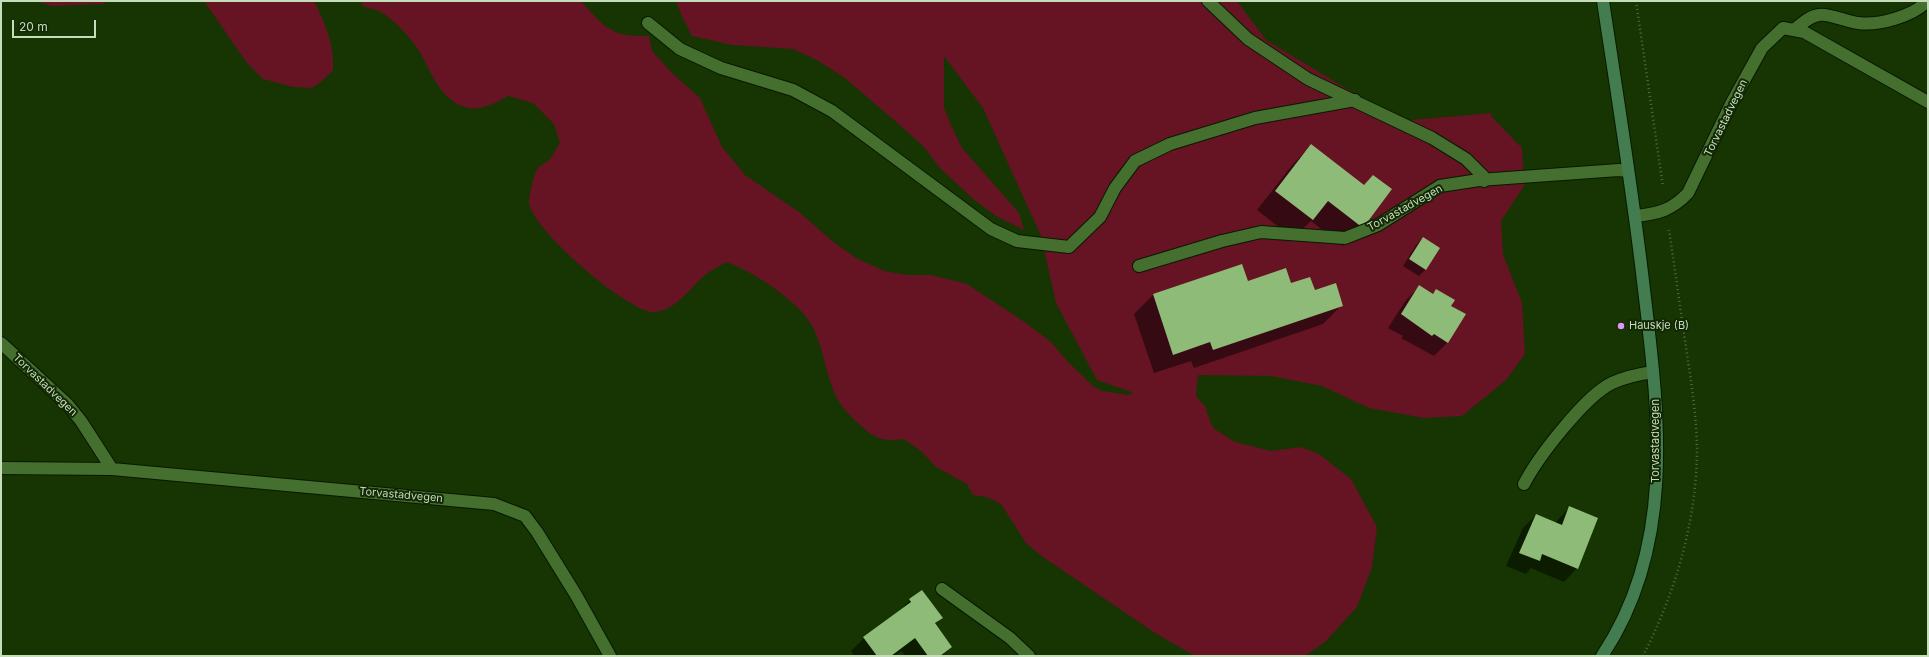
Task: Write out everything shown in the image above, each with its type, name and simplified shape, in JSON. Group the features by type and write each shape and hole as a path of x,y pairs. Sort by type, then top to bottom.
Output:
{"main road":[{"name":"Torvastadvegen","path":"1602,656 1622,620 1636,588 1647,554 1653,519 1658,462 1656,401 1635,216 1603,1"}],"lane":[{"path":"1208,1 1248,39 1308,79 1355,100 1432,138 1466,159 1482,176 1484,181"},
{"name":"Torvastadvegen","path":"1635,216 1656,214 1678,204 1688,193 1731,104 1762,48 1783,28 1795,29 1802,23 1820,14 1860,24 1894,20 1923,6 1928,1"},
{"path":"648,23 680,49 721,68 794,90 832,111 991,229 1017,241 1069,247 1100,217 1115,188 1135,161 1170,144 1255,118 1355,100"},
{"path":"1795,29 1804,32 1928,102"},
{"name":"Torvastadvegen","path":"1139,266 1222,241 1262,232 1345,238 1378,225 1440,186 1619,170 1628,171"},
{"name":"Torvastadvegen","path":"1,343 68,405 81,421 112,469"},
{"path":"1524,484 1560,433 1594,396 1611,384 1636,374 1653,372"},
{"name":"Torvastadvegen","path":"1,468 112,469 494,504 525,516 538,532 576,595 610,656"},
{"path":"942,589 1010,638 1029,656"}],"shaded area":[{"path":"35,1 106,1 103,4 52,6"},
{"path":"204,1 314,1 322,17 331,44 333,70 312,88 293,87 263,79 247,63"},
{"path":"360,1 581,1 596,18 610,29 626,35 649,36 652,51 671,72 700,98 722,147 745,175 799,212 831,240 856,258 884,271 907,275 931,275 967,284 1023,321 1050,341 1068,362 1094,387 1103,391 1128,395 1134,393 1097,380 1056,303 1041,236 983,108 944,56 944,107 950,123 962,148 1019,213 1024,230 996,216 972,198 940,168 924,147 845,78 817,60 793,49 732,45 692,36 676,1 1237,1 1266,40 1400,121 1492,113 1491,116 1522,148 1524,186 1501,221 1503,254 1522,303 1525,354 1506,380 1462,416 1424,418 1369,408 1322,386 1271,376 1198,375 1196,396 1208,410 1206,410 1213,428 1235,442 1271,451 1301,447 1319,454 1351,479 1377,527 1372,567 1357,607 1325,642 1305,656 1195,656 1155,633 1043,557 1026,543 1001,504 987,497 973,495 967,484 936,467 921,451 904,439 885,440 870,434 865,430 847,412 838,399 833,388 818,340 807,318 781,293 759,278 727,262 709,272 679,301 656,312 643,309 605,286 583,268 545,230 533,214 529,202 536,171 550,159 560,143 554,124 533,103 508,96 482,108 470,108 457,104 443,92 433,78 421,54 403,30 391,19 377,10 364,7"}],"building":[{"path":"1311,144 1364,185 1373,175 1392,189 1363,228 1328,201 1313,220 1275,191"},
{"path":"1423,237 1440,248 1426,270 1409,259"},
{"path":"1242,264 1248,281 1286,268 1291,283 1310,277 1315,290 1336,283 1343,306 1213,350 1210,342 1173,355 1153,294"},
{"path":"1419,285 1433,294 1436,289 1455,300 1451,306 1466,314 1448,343 1434,334 1432,336 1401,314"},
{"path":"1569,506 1598,518 1578,569 1542,554 1540,561 1519,553 1536,514 1562,525"},
{"path":"922,590 943,618 935,623 952,647 940,656 928,656 915,638 891,656 877,656 863,637 911,602 909,599"}],"place":[{"name":"Hauskje (B)","path":"1621,326"}]}
